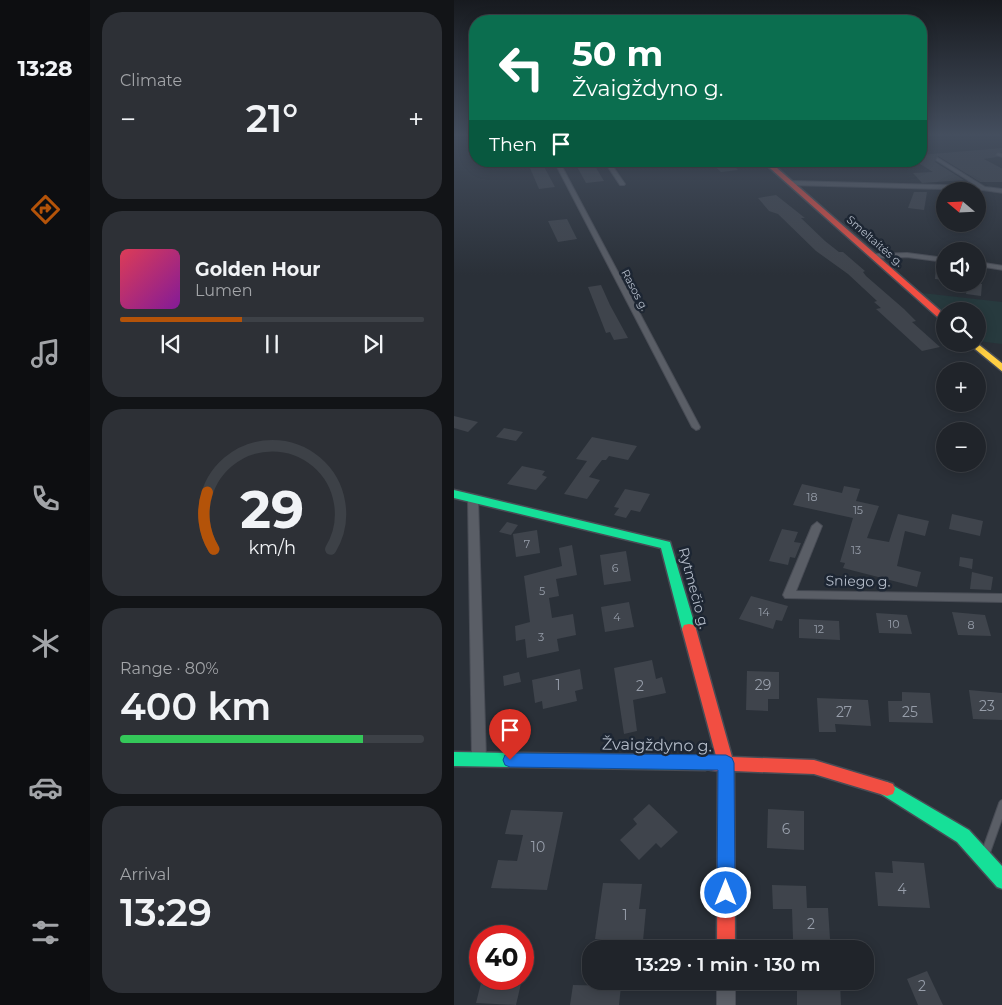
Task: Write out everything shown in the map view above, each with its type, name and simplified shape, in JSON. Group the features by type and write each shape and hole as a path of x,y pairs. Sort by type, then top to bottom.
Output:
{"street":[{"name":"Rasos g.","path":"567,182 696,427"},
{"path":"790,183 936,187"},
{"name":"Smeltaitės g.","path":"790,183 936,311"},
{"path":"986,188 1002,191"},
{"path":"873,256 906,255 936,259"},
{"path":"986,265 1002,268"},
{"path":"982,352 1002,369"},
{"name":"Rytmečio g.","path":"454,494 666,545 726,763"},
{"path":"473,499 479,759"},
{"name":"Sniego g.","path":"817,526 789,595 1002,598"},
{"name":"Žvaigždyno g.","path":"454,759 726,763 814,767 882,786 963,836 984,857 1002,881"},
{"path":"726,763 726,940"},
{"path":"726,990 726,1005"}],"lane":[{"path":"984,857 1002,804"}],"green space":[{"path":"922,293 1002,302 1002,344 986,342 986,302 936,302 936,305"}],"building":[{"path":"536,182 552,182 555,187 539,189"},
{"path":"914,192 927,192 924,210 908,208"},
{"path":"776,195 805,218 801,218 825,241 839,252 843,252 865,271 863,272 866,276 904,309 916,321 912,322 936,343 936,348 922,351 876,309 881,308 874,302 877,301 848,274 816,251 778,214 769,211 758,198"},
{"path":"567,219 577,239 558,242 548,221"},
{"path":"601,285 628,338 614,340 610,332 606,333 588,287"},
{"path":"966,292 981,292 981,296 966,294"},
{"path":"454,416 478,422 468,432 454,428"},
{"path":"504,428 523,432 516,441 496,437"},
{"path":"592,437 637,446 628,460 609,456 606,460 602,460 589,477 600,480 587,499 564,494 587,461 576,459"},
{"path":"522,466 545,471 542,475 547,477 536,490 507,484"},
{"path":"802,484 842,493 844,486 860,489 856,501 879,506 867,538 889,542 898,514 929,521 925,536 905,531 897,566 921,572 917,587 843,568 845,563 840,562 853,518 793,505"},
{"path":"625,489 650,494 640,512 631,510 626,518 614,515 619,508 614,507"},
{"path":"952,514 983,521 980,536 949,529"},
{"path":"507,522 518,525 511,535 499,532"},
{"path":"782,529 798,532 794,542 801,543 795,558 790,557 788,565 769,561"},
{"path":"537,530 540,553 516,557 513,534"},
{"path":"572,545 577,575 556,579 559,596 549,598 552,618 573,614 576,635 557,639 559,651 527,658 525,639 516,641 515,626 530,622 524,576 562,566 559,548"},
{"path":"626,551 631,581 604,585 600,555"},
{"path":"960,557 973,559 972,569 959,566"},
{"path":"972,572 993,577 991,590 970,589"},
{"path":"751,596 788,606 782,621 776,620 773,629 739,619"},
{"path":"629,602 634,627 605,632 601,607"},
{"path":"952,612 985,615 991,636 958,635"},
{"path":"876,613 907,615 912,634 879,633"},
{"path":"799,619 839,621 840,640 799,638"},
{"path":"652,660 656,679 662,677 666,693 633,700 637,731 624,734 614,668"},
{"path":"580,669 583,689 575,691 577,701 543,709 542,701 535,703 532,680"},
{"path":"747,671 779,672 779,699 768,699 768,711 746,710"},
{"path":"519,672 521,682 504,686 503,676"},
{"path":"969,690 1003,693 1003,720 973,719"},
{"path":"902,692 930,693 933,723 889,722 888,701 902,701"},
{"path":"817,698 868,700 871,726 835,724 836,732 819,732"},
{"path":"649,804 678,832 661,848 656,843 639,860 620,840 637,824 633,819"},
{"path":"768,809 804,811 804,850 767,848"},
{"path":"511,810 563,812 547,890 491,888 498,860 517,861 523,835 505,834"},
{"path":"892,861 924,863 930,908 878,906 875,872 893,873"},
{"path":"603,883 642,884 639,909 646,909 643,940 595,939"},
{"path":"772,885 806,886 807,908 828,908 830,939 793,939 792,909 773,909"},
{"path":"927,971 943,1005 918,1005 907,979"},
{"path":"573,985 582,985 582,990 621,990 619,1005 570,1005"},
{"path":"479,990 519,990 516,1005 476,1003"},
{"path":"797,990 840,990 841,1005 797,1005"}],"traffic: fast":[{"path":"454,494 666,545 689,629"},
{"path":"454,759 705,763"},
{"path":"887,789 963,836 1003,881"}],"traffic: slow":[{"path":"983,352 1003,369"}],"traffic: jam":[{"path":"789,182 936,311"},
{"path":"689,629 726,763 726,940"},
{"path":"705,763 814,767 887,789"}],"route":[{"path":"510,760 726,763 726,893"}]}
